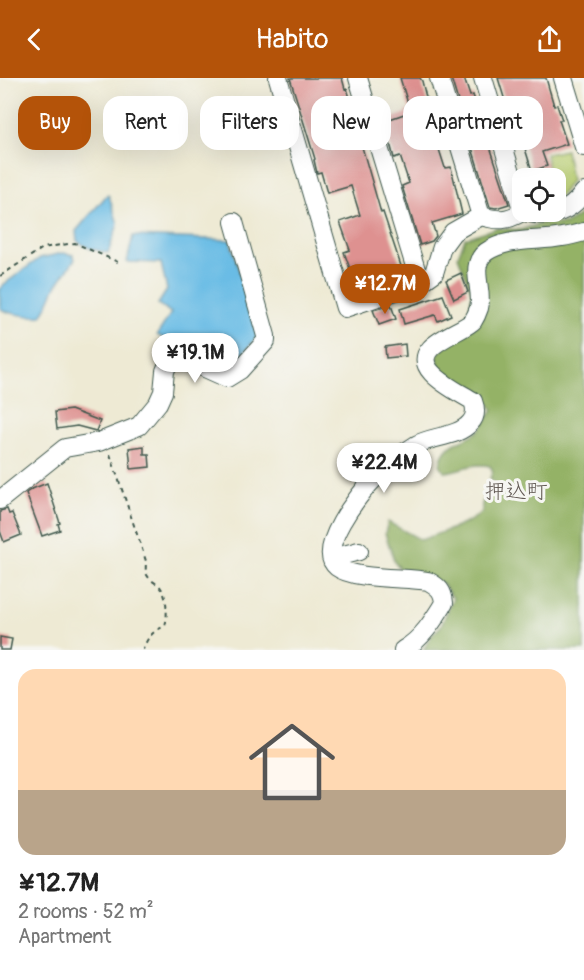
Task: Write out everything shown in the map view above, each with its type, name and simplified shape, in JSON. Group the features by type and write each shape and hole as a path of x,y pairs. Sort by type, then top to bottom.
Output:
{"street":[{"path":"278,78 345,308 420,283 434,273 442,247 453,232 481,216 494,220 512,217"},
{"path":"358,78 420,283"},
{"path":"439,78 481,216"},
{"path":"483,78 512,174"},
{"path":"563,78 584,147"},
{"path":"566,208 577,203 584,192"},
{"path":"0,500 65,448 104,440 139,426 158,403 163,392 165,371 172,355 227,378 240,370 266,341 234,222"},
{"path":"403,650 413,644 429,626 444,603 443,592 437,586 421,580 352,573 338,567 330,550 341,523 373,480 414,447 427,440 464,428 474,417 476,407 473,401 430,372 427,361 428,353 433,346 473,321 479,307 478,261 485,253 512,242 560,238 584,232"},
{"path":"332,558 359,551"}],"path":[{"path":"0,276 43,248 75,243 120,263"},
{"path":"104,440 146,561 147,575 160,586 163,592 167,620 165,626 156,629 149,636 143,650"}],"green space":[{"path":"566,150 571,181 566,188 566,168 548,168 546,154"},
{"path":"584,210 584,650 423,650 441,626 453,598 442,583 403,571 395,563 385,533 388,522 421,540 460,526 475,517 482,512 485,496 495,491 495,483 490,478 493,471 490,466 473,466 445,472 440,466 449,447 478,431 493,410 482,392 466,390 439,368 437,354 458,336 470,307 472,293 458,256 465,238 496,228 521,230 542,223 565,224 579,216"}],"water":[{"path":"107,195 118,224 108,253 89,248 77,241 76,231"},
{"path":"133,236 230,240 258,336 229,370 157,335 171,313 158,304 167,290 161,263 127,262"},
{"path":"63,253 73,255 75,259 56,286 41,316 13,313 0,308 0,290 3,285 40,258"}],"building":[{"path":"290,78 342,78 349,96 311,96 311,146 299,107 299,96 296,96"},
{"path":"400,78 420,78 426,96 406,96"},
{"path":"451,78 464,78 470,96 456,96"},
{"path":"498,78 546,78 554,106 557,105 562,120 559,120 567,144 542,152 547,166 531,168 525,150 543,150 543,96 503,96"},
{"path":"403,114 403,150 439,150 445,168 451,167 462,214 432,223 436,236 432,241 420,245 402,186 409,183 400,156 394,158 391,147 391,119"},
{"path":"312,150 363,150 381,213 383,212 404,275 383,281 380,270 354,280 344,252 350,250 340,222 360,215 351,186 327,193 321,172 317,173"},
{"path":"473,150 491,150 509,204 496,208 490,207"},
{"path":"461,273 468,292 454,299 446,280"},
{"path":"443,295 451,315 438,321 435,315 404,324 400,309"},
{"path":"391,305 396,319 379,325 373,310"},
{"path":"405,344 406,356 386,358 385,347"},
{"path":"71,410 100,421 96,431 77,426 57,429 55,412"},
{"path":"144,446 144,454 149,454 150,467 131,469 129,448"},
{"path":"47,483 60,523 58,524 60,530 42,536 26,493"},
{"path":"7,509 9,514 12,513 21,535 4,542 0,531 0,511"},
{"path":"0,637 12,639 10,650 0,650"}],"district":[{"name":"押込町","path":"516,491"}]}
